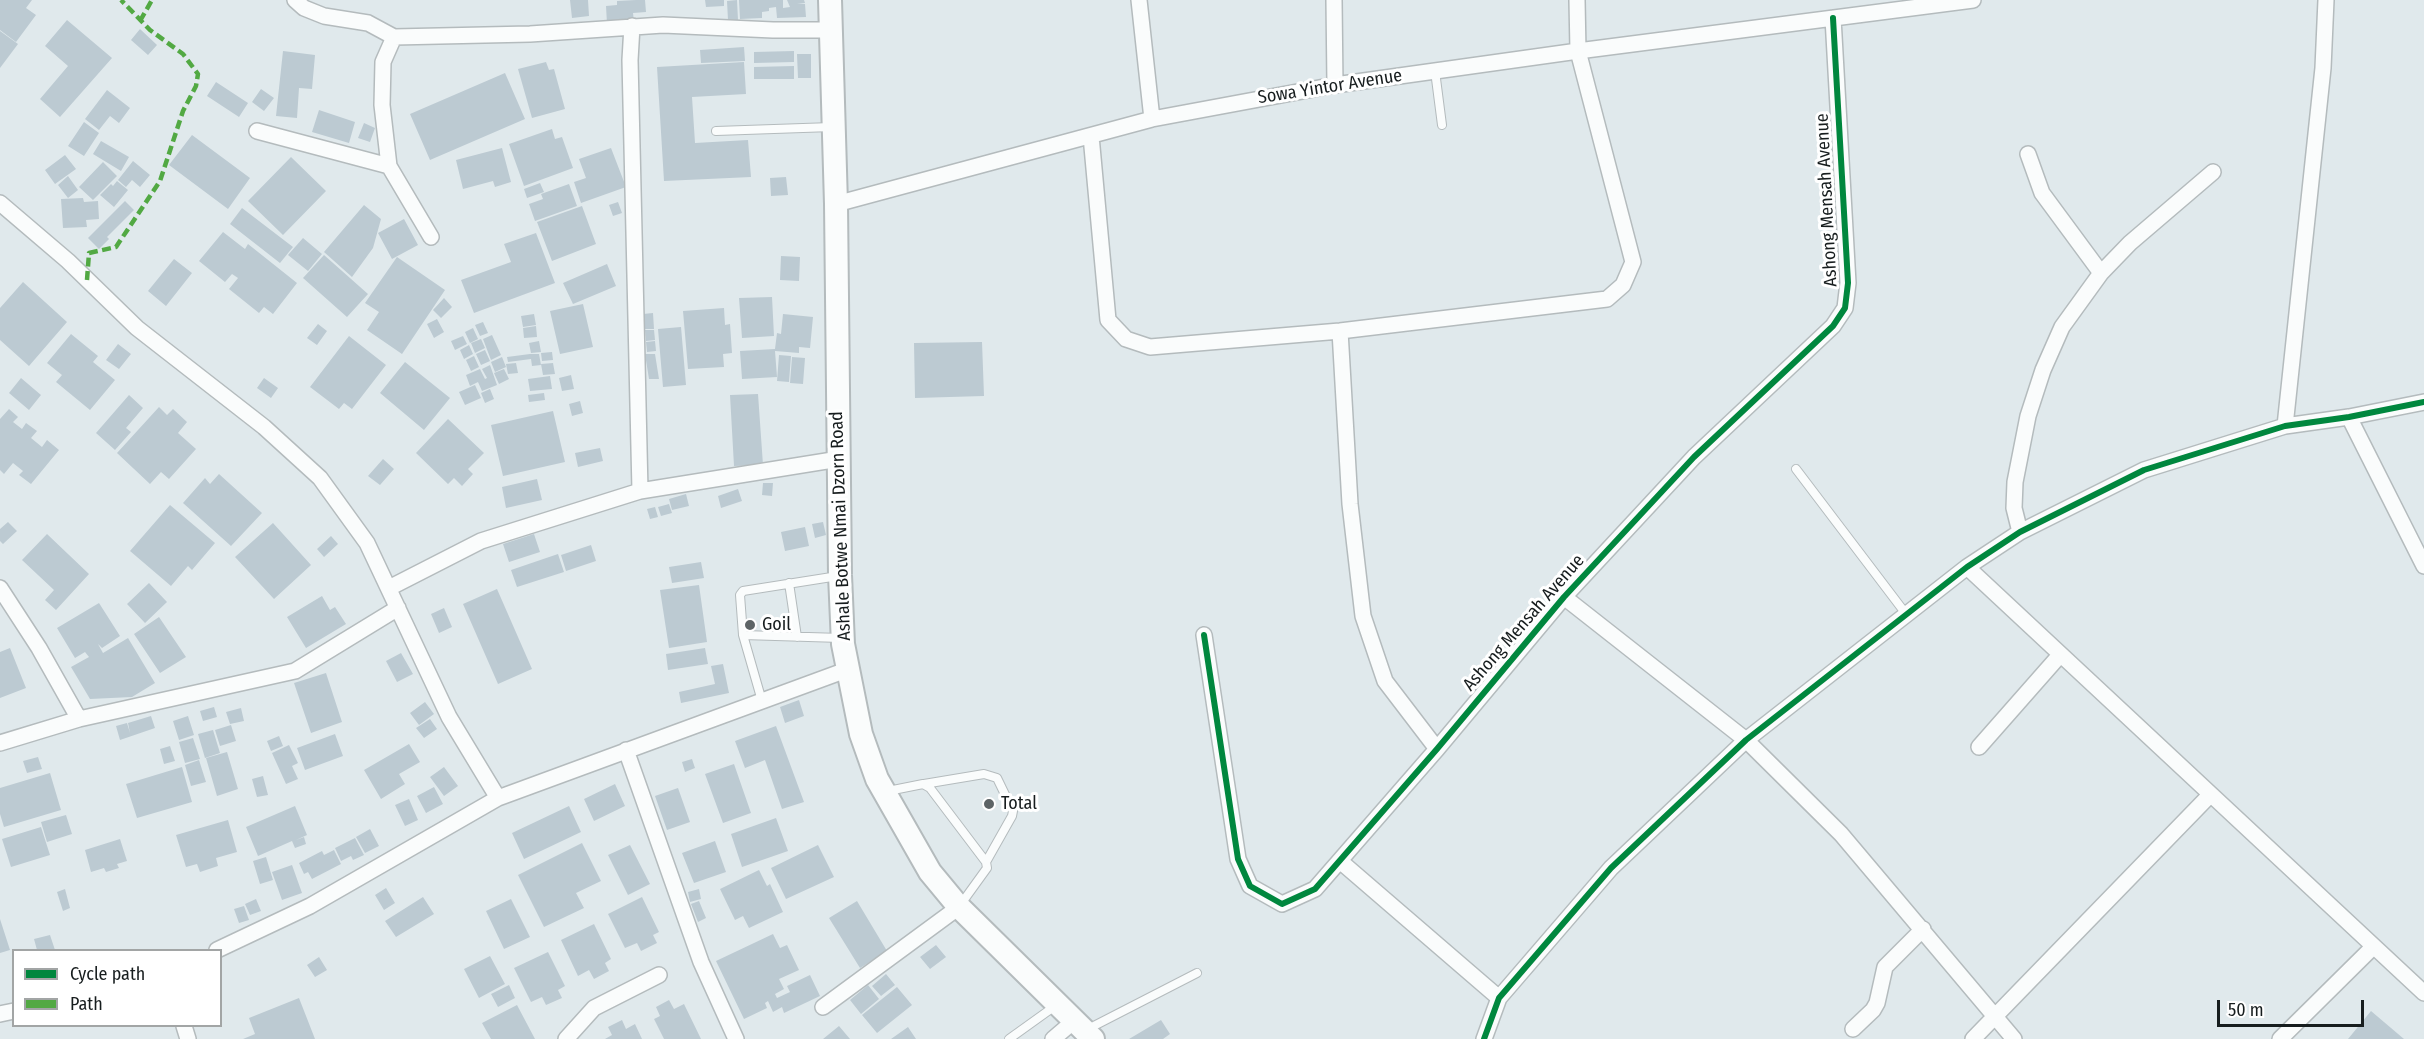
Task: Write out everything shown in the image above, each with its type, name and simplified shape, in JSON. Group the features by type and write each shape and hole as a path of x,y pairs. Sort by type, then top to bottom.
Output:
{"main road":[{"name":"Ashale Botwe Nmai Dzorn Road","path":"830,0 836,204 840,575 843,638 861,734 884,792 930,872 959,907 1084,1030"}],"street":[{"path":"295,0 304,8 324,16 368,23 394,37 530,34 663,25 831,30"},
{"path":"1138,0 1152,119"},
{"path":"1334,0 1335,85"},
{"path":"1091,136 1108,320 1126,339 1150,347 1340,331 1607,299 1623,285 1633,262 1578,51 1577,0"},
{"name":"Sowa Yintor Avenue","path":"836,204 1152,119 1335,85 1973,0"},
{"path":"2285,426 2323,68 2326,0"},
{"name":"Ashong Mensah Avenue","path":"1204,635 1238,859 1250,886 1282,904 1315,889 1437,749 1564,597 1694,458 1833,326 1845,308 1848,283 1833,18"},
{"path":"632,26 630,60 640,491"},
{"path":"394,37 383,62 382,105 389,166 431,237"},
{"path":"257,131 389,166"},
{"path":"2028,154 2042,193 2101,273"},
{"path":"2020,532 2014,508 2015,482 2028,416 2043,370 2062,327 2101,273 2130,243 2212,172"},
{"path":"0,203 68,261 137,328 264,427 320,478 368,543 449,717 498,798"},
{"path":"1340,331 1350,504 1363,616 1385,681 1437,749"},
{"path":"1484,1039 1499,998 1611,868 1746,740 1967,567 2020,532 2144,470 2285,426 2349,417 2424,402"},
{"path":"2349,417 2424,566"},
{"path":"388,588 481,542 640,491 839,459"},
{"path":"1967,567 2424,993"},
{"path":"0,588 39,648 79,719"},
{"path":"1564,597 1746,740 1840,834 1923,929 2014,1039"},
{"path":"0,743 79,719 295,671 398,608"},
{"path":"1979,747 2060,655"},
{"path":"221,949 310,906 498,798 849,669"},
{"path":"626,750 701,963 736,1039"},
{"path":"1973,1039 2210,795"},
{"path":"1340,861 1499,998"},
{"path":"823,1007 959,907"},
{"path":"1853,1029 1873,1010 1877,1003 1885,967 1923,929"},
{"path":"2280,1039 2373,946"},
{"path":"566,1039 594,1008 659,975"},
{"path":"1053,1039 1084,1030"}],"lane":[{"path":"1435,71 1442,125"},
{"path":"716,131 833,127"},
{"path":"1796,469 1906,614"},
{"path":"762,701 743,635 740,595 743,591 840,575"},
{"path":"789,583 797,637"},
{"path":"743,635 843,638"},
{"path":"884,792 984,774 997,778 1013,810 1012,816 986,862"},
{"path":"923,784 930,788 986,862 987,868 959,907"},
{"path":"1084,1030 1197,973"},
{"path":"1009,1039 1057,1005"}],"building":[{"path":"0,0 32,0 26,8 36,15 16,42 0,30"},
{"path":"570,0 588,0 589,16 572,18"},
{"path":"645,0 646,12 633,13 634,22 607,24 606,6 617,5 617,1"},
{"path":"705,0 724,0 724,6 706,7"},
{"path":"737,0 738,20 728,20 727,1"},
{"path":"739,0 783,0 783,8 790,7 787,0 804,0 805,3 797,4 805,4 806,17 777,18 776,7 762,12 762,18 740,19"},
{"path":"67,20 112,58 60,117 40,99 68,66 45,46"},
{"path":"140,29 157,45 148,55 131,40"},
{"path":"0,31 18,44 0,68"},
{"path":"744,47 745,61 701,63 700,50"},
{"path":"283,51 315,55 312,89 299,88 297,118 276,116"},
{"path":"794,51 794,62 754,63 754,52"},
{"path":"797,54 811,54 811,78 798,78"},
{"path":"546,62 549,70 554,69 565,109 532,118 518,69"},
{"path":"744,62 746,94 692,97 695,143 748,140 751,177 664,181 657,67"},
{"path":"794,66 794,79 754,79 754,67"},
{"path":"505,73 525,119 430,160 410,114"},
{"path":"216,82 248,103 239,117 207,96"},
{"path":"261,89 274,98 264,111 252,102"},
{"path":"107,90 130,108 119,123 110,116 99,130 85,119"},
{"path":"319,110 355,122 349,143 312,132"},
{"path":"84,122 99,133 84,156 68,146"},
{"path":"364,123 375,128 370,142 358,138"},
{"path":"552,129 555,139 562,137 573,168 524,186 509,144"},
{"path":"192,135 250,178 228,209 169,165"},
{"path":"101,141 129,157 121,171 93,154"},
{"path":"502,148 511,182 495,187 493,181 463,189 456,160"},
{"path":"611,148 626,187 581,203 574,182 586,178 579,159"},
{"path":"65,155 76,169 55,184 45,170"},
{"path":"291,157 326,191 283,235 248,201"},
{"path":"133,161 150,175 140,187 132,180 126,187 118,180"},
{"path":"103,162 117,176 93,200 79,187"},
{"path":"68,176 78,190 68,198 58,185"},
{"path":"786,177 788,195 771,196 770,178"},
{"path":"117,181 128,190 114,207 100,195"},
{"path":"540,183 544,192 527,198 524,189"},
{"path":"569,184 577,206 535,221 529,204 543,199 541,194"},
{"path":"83,198 84,202 98,201 99,219 86,220 87,227 63,228 61,199"},
{"path":"125,201 134,210 107,237 109,239 99,249 88,238"},
{"path":"618,202 622,213 613,216 609,205"},
{"path":"364,205 381,219 373,248 352,277 324,252"},
{"path":"582,206 596,244 552,261 537,222"},
{"path":"242,208 293,247 280,263 230,224"},
{"path":"404,219 418,245 392,259 378,233"},
{"path":"223,232 245,249 248,244 297,283 273,314 264,307 259,313 229,289 238,278 232,274 225,282 199,261"},
{"path":"536,233 555,283 474,313 461,280 511,262 504,244"},
{"path":"303,238 322,254 308,271 288,255"},
{"path":"324,255 368,294 347,317 303,278"},
{"path":"781,256 800,257 799,281 780,280"},
{"path":"397,257 445,290 402,354 367,330 379,312 365,303"},
{"path":"174,259 192,273 166,306 148,291"},
{"path":"607,264 616,286 573,304 563,283"},
{"path":"23,282 67,322 29,366 0,340 0,308"},
{"path":"772,297 774,336 742,338 739,298"},
{"path":"444,298 452,307 441,318 433,310"},
{"path":"583,304 593,347 560,354 550,311"},
{"path":"724,308 725,325 730,324 732,353 723,354 724,367 688,369 683,311"},
{"path":"653,313 654,329 644,329 643,314"},
{"path":"534,314 536,325 523,327 521,316"},
{"path":"783,314 813,317 810,348 799,347 799,353 775,351 777,377 742,379 740,351 775,349 777,333 781,334"},
{"path":"437,319 444,332 434,338 427,324"},
{"path":"483,322 488,333 480,336 475,325"},
{"path":"318,324 327,331 317,345 307,338"},
{"path":"536,326 537,337 524,338 523,328"},
{"path":"681,327 686,385 663,387 658,329"},
{"path":"473,328 478,339 470,343 465,332"},
{"path":"645,330 654,330 655,340 646,341"},
{"path":"71,334 98,356 93,362 115,380 90,410 56,382 62,375 47,363"},
{"path":"492,335 501,355 491,360 483,339"},
{"path":"349,336 386,365 352,409 344,403 339,409 310,387"},
{"path":"463,336 467,344 455,350 451,341"},
{"path":"481,339 485,348 475,353 471,343"},
{"path":"539,341 541,352 531,353 529,343"},
{"path":"655,341 656,351 647,352 646,342"},
{"path":"982,342 984,396 915,398 914,343"},
{"path":"118,344 131,354 119,369 106,360"},
{"path":"469,345 473,354 464,359 460,350"},
{"path":"485,350 490,361 481,365 476,354"},
{"path":"552,352 553,360 542,361 541,353"},
{"path":"539,354 541,365 532,366 531,359 508,362 507,357"},
{"path":"645,354 655,354 659,379 649,379"},
{"path":"779,355 791,356 789,382 777,381"},
{"path":"474,356 479,367 471,371 466,360"},
{"path":"502,357 506,367 495,372 491,362"},
{"path":"792,357 805,358 803,384 790,383"},
{"path":"405,362 450,398 424,430 380,393"},
{"path":"516,363 518,373 508,374 506,364"},
{"path":"553,363 555,374 543,375 541,364"},
{"path":"490,365 497,385 482,391 478,382 470,386 466,375 480,369 485,379 487,378 482,369"},
{"path":"504,369 509,379 499,384 494,373"},
{"path":"571,375 574,389 562,391 559,378"},
{"path":"550,376 552,389 530,391 528,379"},
{"path":"21,378 41,395 29,410 9,393"},
{"path":"264,378 278,388 271,398 257,388"},
{"path":"475,385 481,398 465,405 459,392"},
{"path":"490,389 494,399 485,403 481,393"},
{"path":"544,393 545,400 529,402 528,395"},
{"path":"758,394 763,465 734,466 730,395"},
{"path":"129,395 143,408 126,428 131,432 115,450 96,433"},
{"path":"580,401 583,413 572,416 569,404"},
{"path":"159,407 167,415 173,409 187,422 178,433 196,449 169,479 161,472 150,484 117,453"},
{"path":"9,409 18,417 13,422 22,429 26,423 37,431 31,438 42,447 47,440 59,450 31,484 19,475 23,471 13,463 4,474 0,470 0,419"},
{"path":"553,411 565,462 503,476 491,425"},
{"path":"448,419 484,453 468,469 473,474 462,486 454,478 448,484 416,453"},
{"path":"600,448 603,461 578,467 575,453"},
{"path":"383,459 394,469 380,485 368,476"},
{"path":"219,474 262,513 231,546 183,503 205,478 210,484"},
{"path":"537,479 542,500 506,508 502,487"},
{"path":"763,483 773,483 772,496 762,495"},
{"path":"738,489 742,501 721,508 718,496"},
{"path":"686,494 689,506 672,510 669,499"},
{"path":"669,504 672,513 661,516 658,507"},
{"path":"170,505 215,543 192,570 188,566 171,586 130,551"},
{"path":"655,507 658,517 650,519 647,509"},
{"path":"8,522 17,531 3,544 0,541 0,529"},
{"path":"823,522 826,535 815,538 812,524"},
{"path":"273,523 311,565 274,599 235,557"},
{"path":"805,527 809,546 785,551 781,532"},
{"path":"47,534 89,574 56,610 45,600 54,590 22,560"},
{"path":"534,534 540,552 509,562 503,544"},
{"path":"331,536 338,544 324,557 317,549"},
{"path":"591,545 596,561 566,571 561,555"},
{"path":"558,554 564,572 517,587 511,570"},
{"path":"701,562 704,578 672,583 669,567"},
{"path":"149,583 167,602 145,623 127,604"},
{"path":"699,585 707,642 669,648 660,590"},
{"path":"497,589 532,669 498,684 463,604"},
{"path":"322,596 330,610 335,607 346,624 306,648 287,617"},
{"path":"99,603 120,636 102,648 98,644 103,653 128,638 155,683 132,697 90,699 71,667 89,657 85,652 75,658 57,628"},
{"path":"444,608 452,627 439,633 431,614"},
{"path":"159,617 186,657 160,673 134,634"},
{"path":"10,648 26,688 0,698 0,652"},
{"path":"705,648 708,664 668,670 666,654"},
{"path":"401,653 413,674 397,682 386,661"},
{"path":"723,664 729,693 681,703 679,692 715,684 711,666"},
{"path":"326,673 342,722 311,733 294,683"},
{"path":"799,700 804,716 785,723 780,707"},
{"path":"425,702 434,714 419,725 410,713"},
{"path":"214,707 217,717 203,721 200,711"},
{"path":"241,708 244,721 230,724 226,712"},
{"path":"151,716 155,728 120,740 116,726 127,723 130,733 128,723"},
{"path":"188,716 194,735 179,740 173,721"},
{"path":"430,719 437,729 424,738 416,728"},
{"path":"231,725 236,741 220,746 215,730"},
{"path":"776,726 804,802 782,809 765,760 745,768 735,741"},
{"path":"213,730 220,753 205,758 198,734"},
{"path":"335,734 343,756 305,770 297,748"},
{"path":"279,736 283,746 271,751 267,741"},
{"path":"193,738 200,759 185,763 179,742"},
{"path":"409,744 420,762 399,774 405,784 381,799 364,770"},
{"path":"289,745 298,763 292,766 298,779 286,784 272,753"},
{"path":"170,746 175,761 164,764 160,749"},
{"path":"227,752 238,789 217,796 206,758"},
{"path":"38,757 42,769 27,773 23,761"},
{"path":"692,759 695,768 685,772 682,762"},
{"path":"199,760 206,782 191,786 185,765"},
{"path":"734,764 751,813 723,823 705,774"},
{"path":"182,767 192,802 137,818 126,784"},
{"path":"444,767 458,786 444,796 430,777"},
{"path":"50,773 61,810 4,827 0,814 0,788"},
{"path":"263,776 268,795 257,797 252,779"},
{"path":"615,784 625,806 594,821 584,799"},
{"path":"434,787 443,804 426,813 417,796"},
{"path":"678,788 690,822 667,830 655,796"},
{"path":"409,799 418,820 405,826 395,805"},
{"path":"295,806 307,835 296,840 304,837 306,844 295,848 292,841 258,856 246,827"},
{"path":"569,806 581,832 524,859 512,833"},
{"path":"66,815 72,834 47,842 41,822"},
{"path":"776,818 788,851 742,867 731,834"},
{"path":"228,820 237,852 216,858 218,866 200,872 197,864 186,867 176,835"},
{"path":"41,827 50,855 11,867 2,839"},
{"path":"370,829 379,846 365,853 356,837"},
{"path":"355,838 364,855 353,860 351,856 341,861 335,848"},
{"path":"120,839 127,861 117,864 119,868 106,872 104,868 91,872 85,850"},
{"path":"715,841 726,872 694,883 682,853"},
{"path":"582,843 601,881 576,893 584,908 544,927 518,875"},
{"path":"630,845 650,884 628,895 608,855"},
{"path":"818,845 834,877 786,899 771,868"},
{"path":"334,850 341,864 312,879 308,872 304,874 299,863 322,851 324,855"},
{"path":"266,857 273,880 260,884 253,861"},
{"path":"292,865 302,893 282,900 272,872"},
{"path":"759,870 767,886 770,884 783,912 749,928 743,916 735,920 720,889"},
{"path":"386,888 395,903 384,910 375,895"},
{"path":"65,889 70,908 63,911 57,892"},
{"path":"699,889 701,899 690,902 688,892"},
{"path":"423,897 434,914 396,937 385,921"},
{"path":"642,897 659,932 653,935 657,943 641,951 637,943 625,948 608,914"},
{"path":"256,899 261,911 250,915 245,904"},
{"path":"511,899 530,937 504,949 486,911"},
{"path":"699,901 706,918 698,922 691,904"},
{"path":"857,901 887,951 860,968 829,918"},
{"path":"244,906 249,920 239,923 234,909"},
{"path":"0,919 10,950 0,953"},
{"path":"594,924 611,959 605,963 609,971 594,979 589,970 578,976 561,940"},
{"path":"773,934 780,948 787,945 799,970 779,979 784,989 775,994 777,998 790,992 787,986 810,975 820,996 784,1013 782,1007 773,1012 768,1001 765,1003 767,1008 744,1019 716,961"},
{"path":"50,935 55,949 37,949 34,939"},
{"path":"936,945 946,957 930,969 920,957"},
{"path":"548,952 565,986 558,990 562,998 546,1005 542,997 531,1002 514,968"},
{"path":"490,956 505,984 479,998 464,969"},
{"path":"319,957 327,970 315,977 307,965"},
{"path":"886,974 895,985 881,996 872,986"},
{"path":"509,985 515,998 498,1007 491,994"},
{"path":"868,985 879,999 861,1014 850,1000"},
{"path":"897,987 912,1005 877,1033 862,1015"},
{"path":"299,998 315,1039 243,1039 255,1034 249,1018"},
{"path":"669,1000 674,1009 684,1004 701,1039 664,1039 654,1019 660,1016 656,1007"},
{"path":"517,1005 535,1039 491,1039 482,1023"},
{"path":"2371,1011 2404,1039 2348,1039"},
{"path":"622,1020 626,1029 635,1024 642,1039 605,1039 612,1035 608,1027"},
{"path":"1161,1020 1170,1034 1163,1039 1129,1039"},
{"path":"839,1026 850,1039 823,1039"},
{"path":"908,1027 916,1039 891,1039"}],"marked path":[{"path":"87,280 89,253 116,247 160,181 183,111 196,86 198,74 183,54 150,30 121,0"},
{"path":"140,21 152,0"}],"cycle path":[{"path":"1204,635 1238,859 1250,886 1282,904 1315,889 1437,749 1564,597 1694,457 1833,326 1845,308 1848,283 1833,18"},
{"path":"1484,1039 1499,998 1611,868 1746,740 1967,567 2020,532 2144,470 2285,426 2349,417 2424,402"}],"place":[{"name":"Goil","path":"750,625"},
{"name":"Total","path":"989,804"}]}
